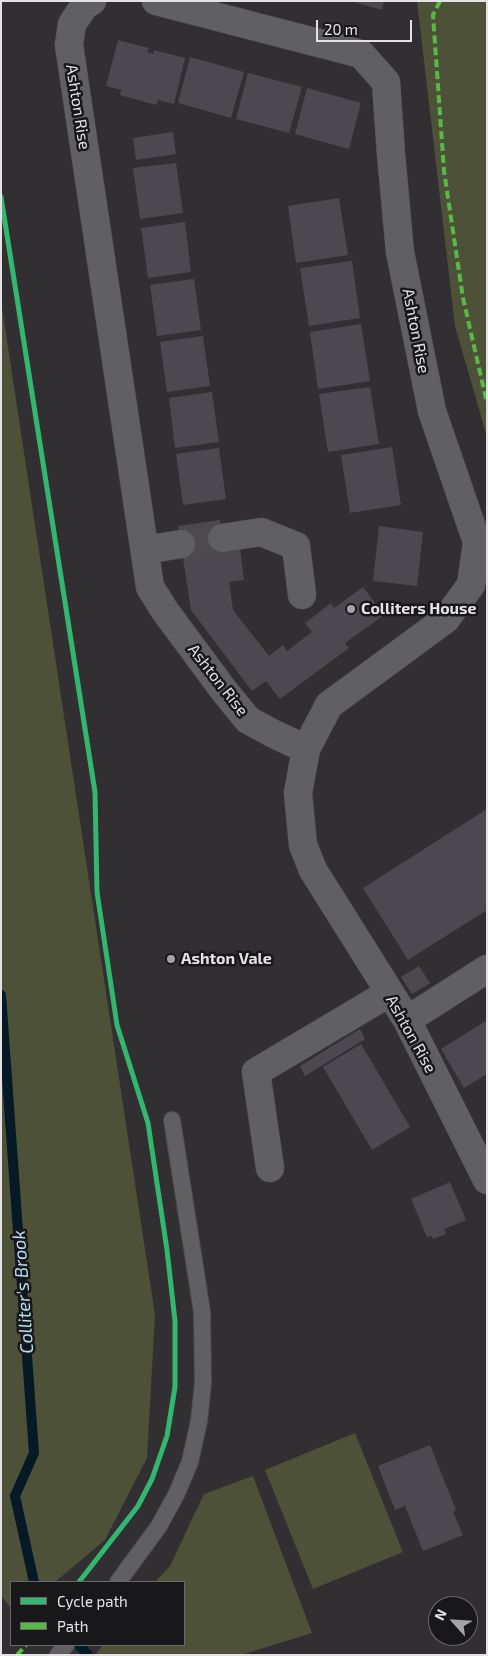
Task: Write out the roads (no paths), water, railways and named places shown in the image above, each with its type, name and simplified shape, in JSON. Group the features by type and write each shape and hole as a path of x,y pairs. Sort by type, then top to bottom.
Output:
{"street":[{"name":"Ashton Rise","path":"156,1 361,54 386,82 400,252 432,411 477,542 471,585 446,619 329,705 306,750 298,792 303,845 313,870 407,1020 487,1180"},
{"name":"Ashton Rise","path":"86,3 72,24 69,45 150,587 165,611 248,720 306,750"},
{"path":"222,538 261,532 296,546 302,595"},
{"path":"144,550 181,544"},
{"path":"407,1020 487,969"},
{"path":"270,1168 256,1072 389,993"}],"lane":[{"path":"119,1581 159,1526 176,1495 190,1462 200,1421 203,1383 202,1312 172,1120"}],"waterway":[{"name":"Colliter's Brook","path":"1,995 34,1453 15,1496 34,1581"},
{"name":"Colliter's Brook","path":"80,1646 88,1655"}],"tunnel":[{"path":"181,544 222,538"}],"place":[{"name":"Colliters House","path":"351,609"},
{"name":"Ashton Vale","path":"171,959"}]}
